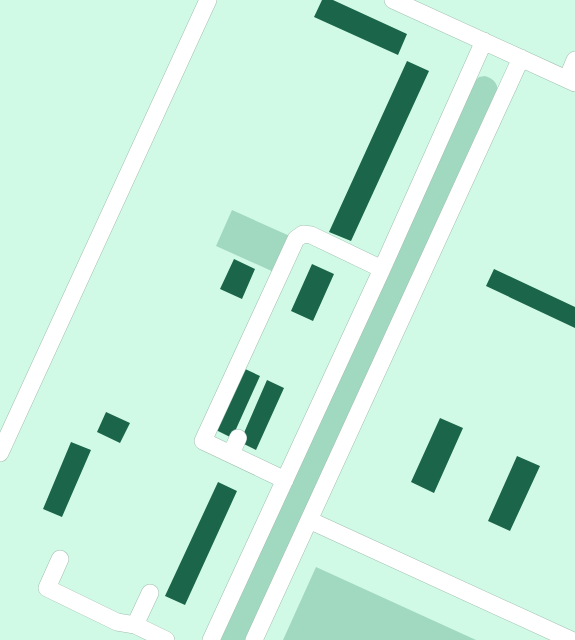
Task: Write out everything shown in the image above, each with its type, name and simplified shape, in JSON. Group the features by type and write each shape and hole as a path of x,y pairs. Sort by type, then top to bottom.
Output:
{"lane":[{"path":"0,453 208,0"},
{"path":"393,0 571,81 575,60"},
{"path":"211,640 382,269 484,41"},
{"path":"254,640 521,58"},
{"path":"285,480 203,440 296,239 303,234 311,235 382,269"},
{"path":"231,454 238,438"},
{"path":"309,520 571,640"},
{"path":"60,559 47,588 117,622 135,625 166,640"},
{"path":"135,625 150,594"}],"shaded area":[{"path":"0,0 575,0 575,640 0,640"},
{"path":"485,76 495,82 498,94 247,640 218,640 474,82 479,77"},
{"path":"232,210 292,237 276,273 216,246"},
{"path":"316,567 476,640 283,640"}],"building":[{"path":"322,0 333,0 407,34 398,55 314,17"},
{"path":"407,61 429,71 351,241 329,232"},
{"path":"234,259 255,269 242,299 220,289"},
{"path":"312,264 334,274 313,321 291,311"},
{"path":"494,269 575,307 575,328 486,286"},
{"path":"243,368 260,376 232,438 216,430"},
{"path":"267,380 284,388 256,450 240,442"},
{"path":"106,412 130,423 120,443 97,432"},
{"path":"440,418 463,428 434,493 411,482"},
{"path":"71,442 91,450 62,517 43,509"},
{"path":"517,456 540,466 510,531 488,521"},
{"path":"218,482 237,491 185,605 165,596"}]}
